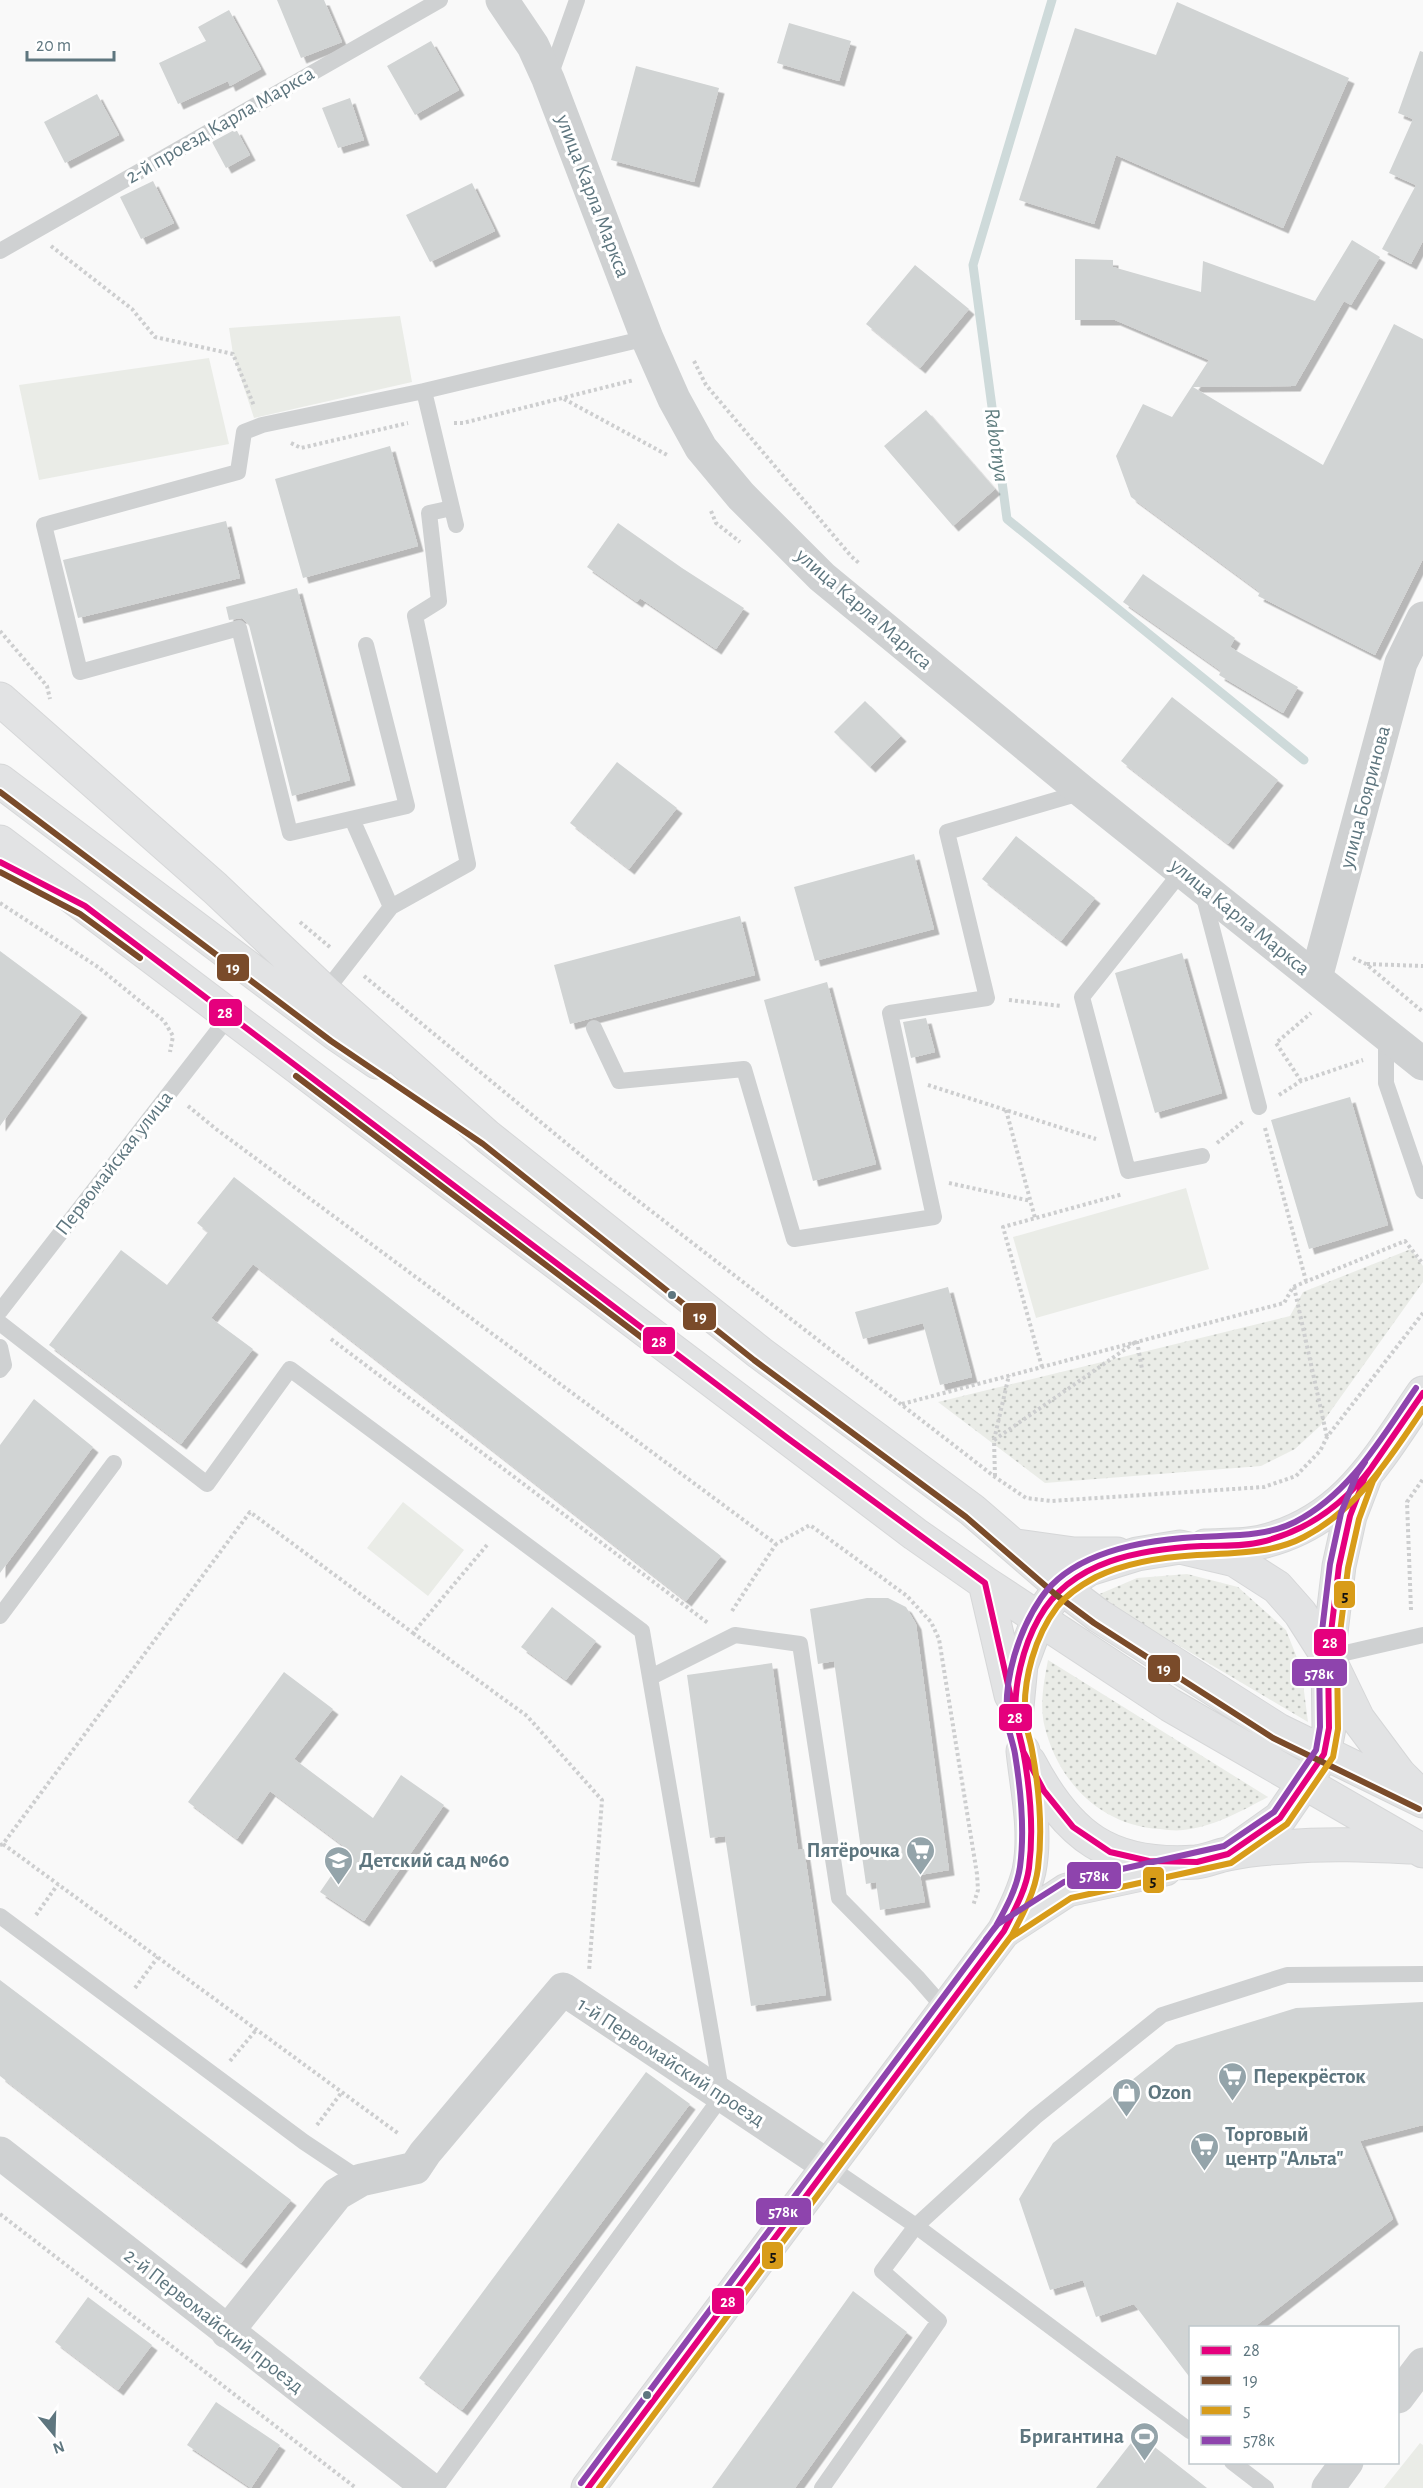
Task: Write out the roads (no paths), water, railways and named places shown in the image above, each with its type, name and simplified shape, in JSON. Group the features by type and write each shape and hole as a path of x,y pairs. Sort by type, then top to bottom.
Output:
{"main road":[{"path":"0,699 215,888 325,992 488,1137 733,1331 972,1510 1017,1546 1061,1587 1100,1616 1278,1730 1423,1800"},
{"path":"0,781 336,1034 488,1137"},
{"path":"0,842 786,1437 985,1583 1170,1705 1419,1849"},
{"path":"0,862 85,906"},
{"path":"1016,1717 1021,1665 1039,1617 1061,1587 1089,1569 1137,1554 1180,1547 1259,1543 1299,1530 1333,1509 1365,1477 1423,1393"},
{"path":"1023,1751 1044,1791 1073,1827 1110,1852 1149,1861 1213,1858 1281,1818 1324,1754 1329,1728 1328,1657 1339,1566 1350,1516 1365,1477"},
{"path":"1017,1546 1074,1554 1137,1554"},
{"path":"1180,1547 1235,1560 1277,1587 1300,1613 1328,1657 1358,1719 1423,1800"},
{"path":"588,2488 1004,1931 1021,1898 1029,1870 1032,1835 1023,1751 985,1583"},
{"path":"1004,1931 1067,1890 1213,1858 1286,1846 1343,1843 1419,1849"}],"street":[{"name":"улица Карла Маркса","path":"502,0 533,46 548,80 647,338 674,399 701,448 741,496 822,577 1192,879 1316,993 1386,1035 1423,1064"},
{"name":"улица Бояринова","path":"1316,993 1401,663 1423,618"},
{"name":"1-й Первомайский проезд","path":"227,2332 337,2194 361,2180 415,2168 425,2153 563,1989 585,2006 828,2166"},
{"name":"2-й Первомайский проезд","path":"0,2154 429,2488"},
{"path":"1328,2488 1346,2464"}],"lane":[{"name":"2-й проезд Карла Маркса","path":"0,251 440,0"},
{"path":"548,80 577,0"},
{"path":"366,645 407,806 290,833 239,628 80,672 44,525 238,472 244,432 262,425 424,391 647,338"},
{"path":"424,391 456,525"},
{"path":"325,992 391,907 468,864 415,616 439,601 429,513 452,508"},
{"path":"594,1028 619,1081 744,1069 794,1239 934,1217 890,1013 987,998 947,832 1083,792"},
{"path":"352,819 391,907"},
{"path":"1192,879 1082,997 1128,1171 1202,1156"},
{"path":"1192,879 1260,1107"},
{"name":"Первомайская улица","path":"0,1311 230,1015"},
{"path":"1386,1035 1386,1083 1423,1191"},
{"path":"0,1323 207,1484 290,1369 642,1631 722,2096 436,2488"},
{"path":"0,1347 4,1365 0,1370"},
{"path":"0,1616 114,1463"},
{"path":"651,1677 735,1635 800,1644 839,1898 917,1977 945,2010"},
{"path":"1328,1657 1423,1635"},
{"path":"0,1916 304,2142 361,2180"},
{"path":"822,2488 939,2321 882,2271 916,2226 1035,2117 1162,2015 1287,1975 1423,1974"},
{"path":"828,2166 916,2226 1189,2430"},
{"path":"1233,2464 1266,2488"}],"waterway":[{"name":"Rabotnya","path":"1052,0 973,265 1007,519 1304,760"}],"place":[{"name":"Пятёрочка","path":"921,1876"},
{"name":"Детский сад №60","path":"338,1886"},
{"name":"Перекрёсток","path":"1232,2102"},
{"name":"Ozon","path":"1127,2118"},
{"name":"Торговый центр \"Альта\"","path":"1204,2172"},
{"name":"Бригантина","path":"1145,2462"}]}
